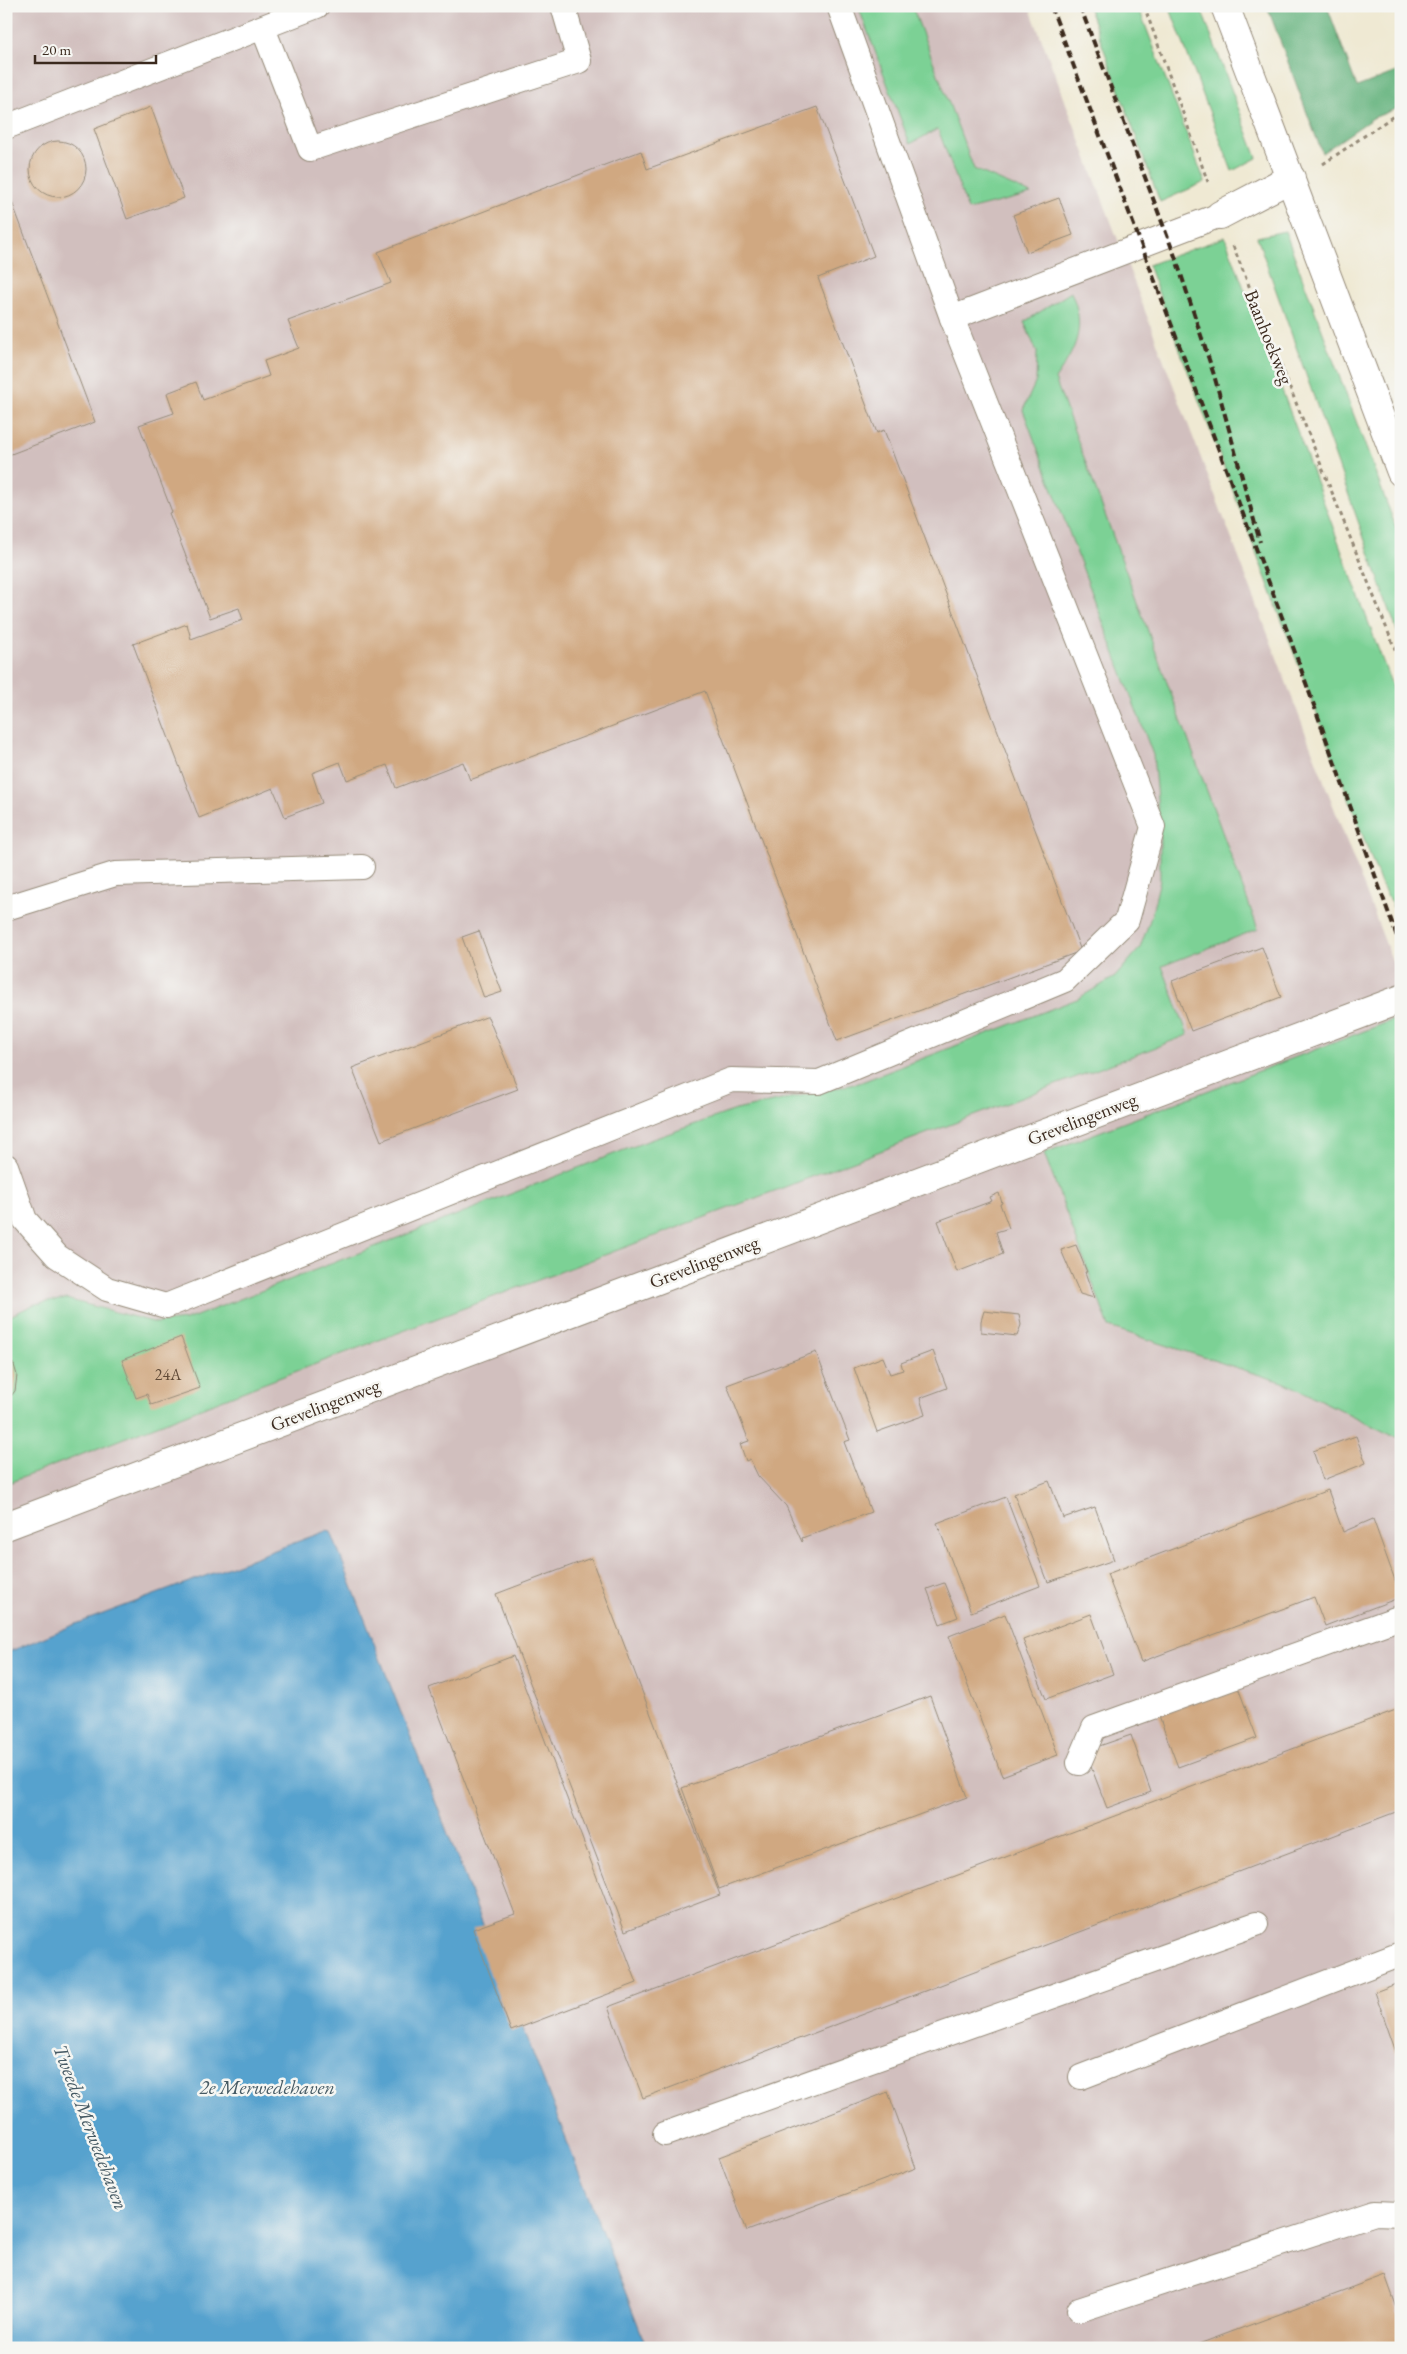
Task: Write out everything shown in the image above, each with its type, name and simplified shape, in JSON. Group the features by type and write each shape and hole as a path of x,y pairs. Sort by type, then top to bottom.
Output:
{"street":[{"path":"1225,6 1401,472"},
{"path":"1220,215 1291,178"},
{"name":"Grevelingenweg","path":"6,1526 1401,999"}],"lane":[{"path":"6,127 317,6"},
{"path":"263,28 310,149 579,61 564,6"},
{"path":"6,1166 16,1223 57,1256 108,1289 166,1306 731,1080 819,1082 1065,980 1127,920 1153,827 952,318 839,6"},
{"path":"952,318 1220,215"},
{"path":"6,908 115,874 362,867"},
{"path":"1079,1763 1094,1728 1401,1617"},
{"path":"665,2134 1256,1924"},
{"path":"1081,2077 1401,1954"},
{"path":"1079,2310 1375,2213 1401,2214"}],"path":[{"name":"Baanhoekweg","path":"1144,6 1220,215 1401,664"},
{"path":"1291,178 1330,160 1401,111"}],"shaded area":[{"path":"6,6 1029,6 1401,984 1401,2348 6,2348"}],"green space":[{"path":"858,6 912,6 974,169 1031,194 968,210 938,129 910,144"},
{"path":"1088,6 1138,6 1205,182 1160,202"},
{"path":"1169,6 1200,6 1257,158 1232,171"},
{"path":"1267,6 1327,6 1357,87 1401,70 1401,107 1373,118 1322,153"},
{"path":"1285,231 1401,541 1401,642 1257,237"},
{"path":"1225,237 1401,710 1401,922 1381,884 1148,265"},
{"path":"1071,292 1078,317 1077,338 1069,358 1055,379 1258,929 1162,966 1188,1035 260,1385 6,1484 6,1318 35,1304 66,1299 157,1323 186,1320 650,1140 736,1110 859,1083 1077,999 1115,977 1140,948 1151,917 1160,880 1160,831 1153,755 1023,410 1036,381 1037,352 1024,322"},
{"path":"1401,1017 1401,1440 1288,1384 1109,1327 1044,1153"}],"water":[{"name":"2e Merwedehaven","path":"326,1531 331,1532 647,2348 6,2348 6,1653 76,1624"}],"building":[{"path":"151,107 184,198 127,219 94,129"},
{"path":"817,107 874,256 818,278 877,433 884,430 1081,951 837,1041 705,691 470,780 463,762 396,788 387,765 347,780 340,762 312,773 322,803 285,817 273,788 199,818 133,644 187,624 191,639 243,620 239,608 210,618 169,513 172,512 139,425 174,413 167,393 196,382 203,400 269,376 264,361 299,348 288,321 391,283 378,252 641,151 647,169"},
{"path":"58,141 69,143 78,149 84,158 86,169 84,180 78,189 69,195 58,197 47,195 38,189 32,180 30,169 32,158 38,149 47,143"},
{"path":"9,194 95,422 6,456 6,195"},
{"path":"1059,198 1073,235 1027,252 1013,215"},
{"path":"479,931 502,992 484,998 462,937"},
{"path":"1262,947 1281,997 1191,1031 1172,981"},
{"path":"488,1017 518,1089 381,1141 352,1068"},
{"path":"999,1193 1002,1203 1000,1204 1009,1228 996,1232 1003,1254 957,1272 938,1221 992,1201 990,1197"},
{"path":"1076,1245 1087,1272 1085,1272 1094,1298 1080,1294 1061,1250"},
{"path":"984,1311 1019,1315 1021,1325 1017,1336 981,1332 981,1321"},
{"path":"181,1337 200,1388 151,1405 147,1394 136,1398 122,1360"},
{"path":"933,1351 947,1388 920,1398 925,1415 877,1432 854,1368 883,1357 890,1374 903,1370 901,1363"},
{"path":"816,1352 850,1440 844,1442 871,1512 802,1538 802,1542 786,1506 758,1476 750,1459 746,1461 740,1444 749,1441 727,1385"},
{"path":"6,1354 14,1365 17,1375 15,1391 6,1402"},
{"path":"1356,1436 1366,1463 1323,1480 1313,1451"},
{"path":"1049,1481 1063,1518 1095,1507 1114,1560 1048,1582 1014,1494"},
{"path":"1328,1490 1343,1532 1373,1519 1401,1597 1325,1626 1314,1597 1141,1662 1107,1574"},
{"path":"1006,1497 1040,1586 971,1612 937,1523"},
{"path":"591,1558 720,1895 625,1931 496,1594"},
{"path":"944,1583 958,1617 940,1624 927,1589"},
{"path":"1005,1614 1058,1755 1002,1776 949,1636"},
{"path":"1091,1614 1113,1674 1046,1699 1023,1640"},
{"path":"513,1656 637,1983 511,2031 473,1929 515,1914 429,1688"},
{"path":"1237,1685 1257,1738 1178,1767 1158,1714"},
{"path":"930,1696 967,1797 719,1889 682,1788"},
{"path":"1401,1708 1401,1810 643,2098 608,2007"},
{"path":"1131,1735 1151,1792 1107,1808 1085,1751"},
{"path":"1401,1982 1401,2058 1399,2054 1397,2055 1375,1992"},
{"path":"888,2092 916,2168 747,2231 719,2157"},
{"path":"1385,2275 1401,2319 1401,2348 1188,2348"}],"railway":[{"path":"1051,6 1288,633 1399,942"},
{"path":"1080,6 1176,259 1214,375 1260,542"}],"water label":[{"name":"Tweede Merwedehaven","path":"91,2127"}]}
